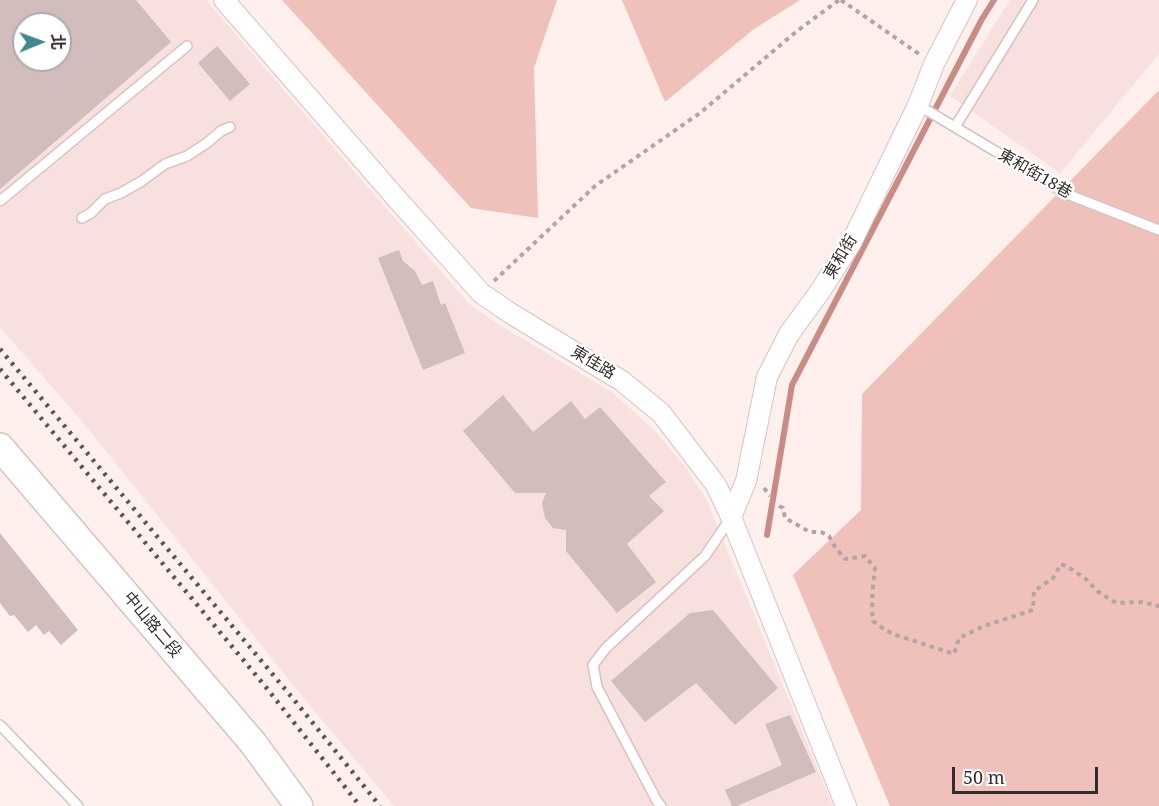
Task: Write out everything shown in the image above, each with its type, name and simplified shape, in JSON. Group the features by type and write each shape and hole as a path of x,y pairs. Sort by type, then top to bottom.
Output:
{"main road":[{"name":"中山路二段","path":"0,447 253,743 299,806"}],"street":[{"name":"東佳路","path":"224,0 481,293 622,381 660,413 716,485 731,517 846,806"},
{"name":"東和街","path":"731,517 746,482 767,377 789,334 851,243 923,108 934,64 967,0"}],"lane":[{"path":"952,126 1033,0"},
{"path":"0,201 187,46"},
{"name":"東和街18巷","path":"923,108 1067,194 1159,230"},
{"path":"82,218 91,213 105,199 121,193 165,165 187,156 230,127"},
{"path":"661,806 597,687 593,665 606,648 705,556 731,517"},
{"path":"0,725 78,806"}],"path":[{"path":"481,293 595,186 700,113 797,31 840,0 934,64"},
{"path":"779,506 783,508 785,518 810,532 821,532 829,536 835,548 845,559 865,556 875,568 872,591 873,621 896,636 954,654 959,638 984,626 1033,610 1034,591 1053,578 1061,561 1087,580 1097,591 1116,603 1142,602 1159,606"}],"shaded area":[{"path":"0,0 206,0 469,304 613,393 654,430 686,468 706,499 833,806 394,806 297,690 85,425 0,327"},
{"path":"282,0 557,0 534,68 538,218 471,208"},
{"path":"622,0 800,0 754,29 665,102"},
{"path":"1010,0 1159,0 1159,54 1060,173 950,96"},
{"path":"1159,90 1159,806 890,806 793,575 861,510 862,394"}],"building":[{"path":"0,0 136,0 171,42 0,189"},
{"path":"217,46 250,84 230,101 198,63"},
{"path":"399,250 403,261 415,271 422,285 433,281 441,305 445,303 465,353 423,370 378,258"},
{"path":"503,395 533,432 571,401 585,419 600,407 666,482 649,496 664,511 627,544 656,582 617,613 566,551 566,530 553,528 545,518 542,503 546,493 515,493 463,431"},
{"path":"0,533 78,630 61,645 49,631 44,635 36,625 28,632 14,615 10,616 0,603"},
{"path":"713,610 778,688 735,725 696,683 645,722 611,681 690,613"},
{"path":"790,715 816,772 737,806 732,806 725,790 782,765 765,724"}],"waterway":[{"path":"767,535 792,385 994,0"}],"railway":[{"path":"0,349 380,806"},
{"path":"0,369 265,686 360,806"}]}
